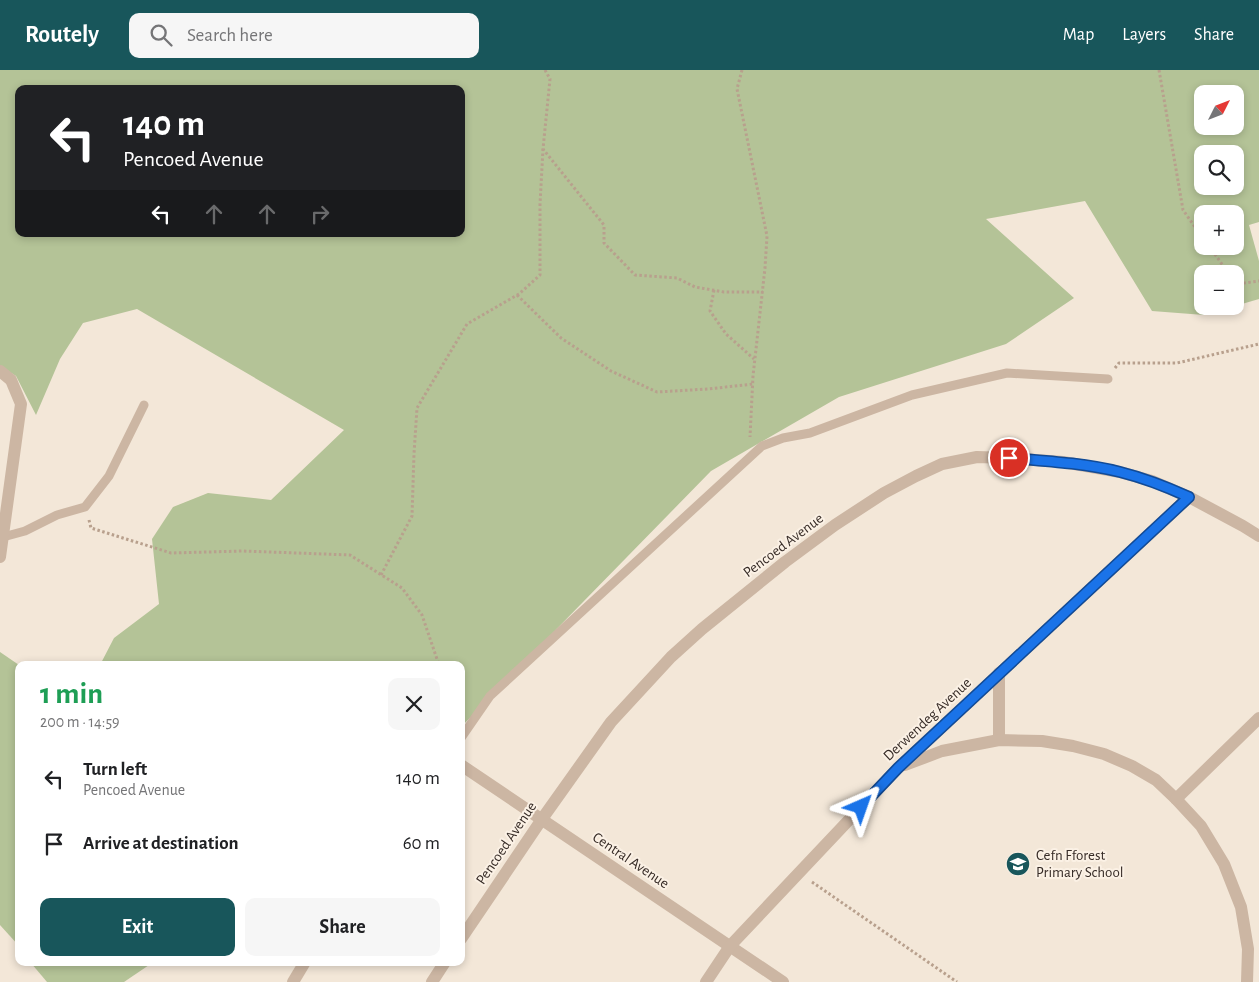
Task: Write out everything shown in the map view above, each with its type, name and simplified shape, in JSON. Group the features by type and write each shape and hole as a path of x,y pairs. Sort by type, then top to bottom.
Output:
{"street":[{"path":"0,371 11,380 21,404 0,557"},
{"name":"Pencoed Avenue","path":"465,933 542,819 611,722 671,656 785,562 884,493 916,476 942,464 977,457 1062,462 1120,472 1152,481 1189,497 1259,536"},
{"name":"Derwendeg Avenue","path":"706,982 730,946 898,768 1189,497"},
{"path":"999,673 999,740"},
{"path":"1176,798 1259,718"},
{"path":"898,768 942,751 999,740 1073,746 1104,754 1132,766 1156,780 1176,798 1201,826 1224,864 1241,907 1248,949 1254,967 1247,982"},
{"name":"Central Avenue","path":"465,767 783,982"},
{"path":"293,982 303,966"},
{"path":"432,982 443,966"}],"lane":[{"path":"465,732 490,696 762,446 783,438 810,433 912,395 1007,372 1108,379"},
{"path":"3,537 25,530 57,515 85,507 109,476 144,405"}],"path":[{"path":"381,575 412,516 417,408 467,324 517,295 540,276 540,204 550,79 545,70"},
{"path":"742,70 737,89 766,236 766,268 755,360 749,458"},
{"path":"1158,70 1183,210 1194,226"},
{"path":"543,149 604,225 604,243 635,275 677,278 695,286 724,292 763,292"},
{"path":"1244,283 1259,281"},
{"path":"714,290 710,312 726,334 755,360"},
{"path":"517,295 561,338 611,371 657,392 753,384"},
{"path":"1108,379 1119,363 1177,364 1259,344"},
{"path":"85,507 91,528 171,553 243,551 350,555 402,588 422,615 438,661"},
{"path":"799,873 957,982"}],"green space":[{"path":"0,70 1259,70 1259,222 1249,225 1259,261 1259,299 1244,303 1244,265 1194,265 1194,314 1152,311 1085,201 986,219 1074,298 1006,344 839,397 711,471 465,723 465,661 102,661 114,638 159,604 152,539 173,507 208,493 271,500 344,430 137,309 83,323 60,359 36,415 16,376 0,366"},
{"path":"0,652 15,662 15,942 0,925"},
{"path":"34,966 148,966 124,982 47,982"}],"place":[{"name":"Cefn Fforest Primary School","path":"1018,864"}],"route":[{"path":"861,807 898,768 1189,497 1152,481 1120,472 1062,462 1009,458"}]}
